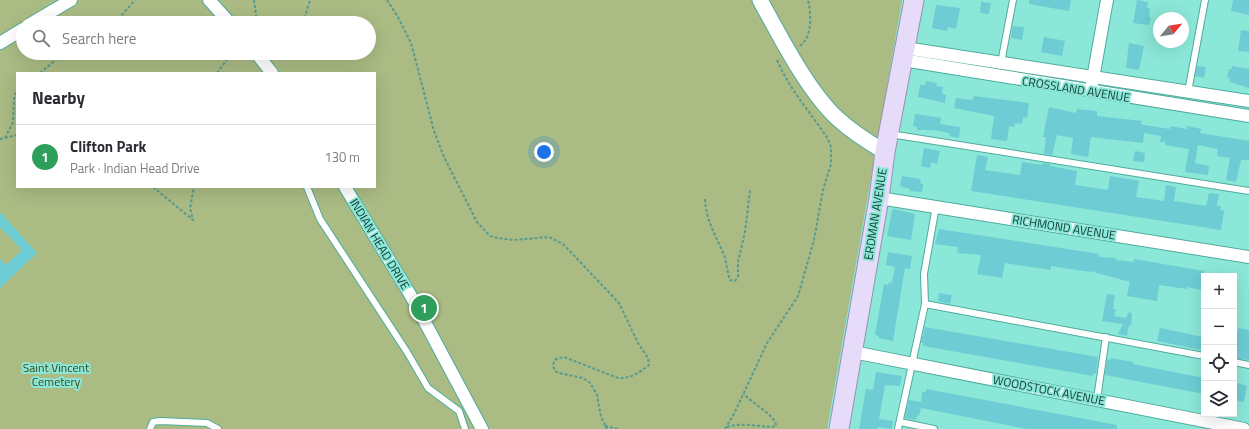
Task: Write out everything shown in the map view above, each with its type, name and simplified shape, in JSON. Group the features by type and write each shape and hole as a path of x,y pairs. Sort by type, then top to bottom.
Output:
{"main road":[{"name":"ERDMAN AVENUE","path":"840,429 854,352 887,143 914,0"}],"street":[{"path":"44,16 71,0"},
{"path":"209,0 224,16"},
{"path":"760,0 789,52 821,99 837,118 887,143"},
{"path":"1091,91 1107,0"},
{"path":"0,43 16,33"},
{"name":"CROSSLAND AVENUE","path":"904,54 1002,63 1249,101"},
{"name":"CROSSLAND AVENUE","path":"904,54 1091,91 1249,116"},
{"path":"262,60 271,72"},
{"name":"INDIAN HEAD DRIVE","path":"346,188 411,296 482,429"},
{"name":"RICHMOND AVENUE","path":"879,198 1249,257"},
{"name":"WOODSTOCK AVENUE","path":"854,352 1244,429"}],"lane":[{"path":"1002,63 1013,0"},
{"path":"1188,92 1205,0"},
{"path":"887,143 1249,191"},
{"path":"307,188 320,219 407,352 428,388 459,411 465,429"},
{"path":"898,429 924,304 924,274 936,206"},
{"path":"924,304 1201,355"},
{"path":"1097,399 1106,337"},
{"path":"1237,363 1249,366"},
{"path":"150,429 153,422 160,421 207,423 218,429"},
{"path":"900,422 934,429"}],"path":[{"path":"121,16 135,0"},
{"path":"254,0 256,16"},
{"path":"305,16 310,0"},
{"path":"386,0 406,30 411,43 434,131 444,157 477,222 490,236 513,240 549,237 563,244 619,303 636,338 648,358 649,365 631,377 625,378 618,378 564,357 556,359 554,362 553,366 555,371 584,378 595,389 601,417 607,429"},
{"path":"725,428 744,394 767,343 798,296 814,240 823,190 831,164 831,147 828,139 788,81 777,60 804,42 808,36 810,17 808,0"},
{"path":"41,72 56,60"},
{"path":"218,72 227,60"},
{"path":"5,138 13,122 14,99 16,92"},
{"path":"0,139 16,136"},
{"path":"154,188 192,220 190,208 194,188"},
{"path":"704,199 709,224 725,257 728,275 732,282 738,277 738,262 745,232 750,190"},
{"path":"725,428 743,424 770,429 776,426 774,419 755,405 744,394"},
{"path":"605,426 618,429"}],"green space":[{"name":"Saint Vincent Cemetery","path":"0,0 902,0 827,429 0,429"}],"building":[{"path":"1029,0 1071,0 1069,11 1029,4"},
{"path":"1137,0 1148,2 1147,8 1150,8 1149,17 1151,17 1149,25 1133,23"},
{"path":"1233,0 1249,0 1249,15 1231,11"},
{"path":"981,2 991,3 989,14 980,13"},
{"path":"936,5 960,8 956,29 948,27 947,31 932,28"},
{"path":"1013,26 1024,27 1022,40 1011,38"},
{"path":"1241,30 1249,31 1249,52 1238,51"},
{"path":"1044,37 1065,41 1062,56 1041,52"},
{"path":"1129,43 1144,46 1139,70 1126,68"},
{"path":"1197,66 1206,67 1204,78 1195,76"},
{"path":"1232,66 1249,69 1249,88 1230,82 1230,78 1227,77 1229,69 1232,69"},
{"path":"926,81 937,83 936,86 943,87 942,94 946,95 945,103 918,97 920,85 925,85"},
{"path":"974,96 1029,103 1027,118 1023,117 1022,124 1015,123 1014,127 1009,126 1007,141 991,139 994,116 954,108 956,98 973,100"},
{"path":"1049,107 1076,113 1077,109 1097,111 1097,116 1142,121 1141,124 1144,125 1170,129 1170,126 1187,129 1187,126 1201,129 1200,133 1249,141 1249,160 1241,160 1236,182 1226,180 1230,158 1217,156 1218,149 1198,145 1195,163 1209,166 1208,175 1185,172 1189,149 1165,145 1165,142 1160,142 1161,136 1144,133 1143,143 1091,137 1088,157 1071,154 1073,138 1057,135 1052,155 1044,154 1046,137 1043,137"},
{"path":"915,114 941,118 940,124 960,127 959,138 949,136 949,133 933,130 917,130 917,127 913,126"},
{"path":"924,148 940,151 937,164 931,162 930,168 921,166"},
{"path":"1135,151 1145,153 1144,162 1133,161"},
{"path":"977,155 988,157 985,170 1020,175 1022,162 1042,165 1042,163 1050,164 1050,166 1077,171 1075,185 1108,190 1110,176 1139,181 1136,197 1164,201 1166,185 1176,187 1174,201 1206,206 1209,193 1219,194 1217,206 1221,206 1220,210 1224,211 1221,230 971,191"},
{"path":"902,176 921,179 920,183 923,184 922,192 910,191 910,189 900,186"},
{"path":"894,209 915,214 911,240 887,236 892,210"},
{"path":"0,212 37,253 0,288 0,259 6,265 22,250 0,227"},
{"path":"939,229 1099,254 1099,257 1116,258 1115,260 1134,262 1134,259 1204,271 1204,273 1201,273 1201,290 1187,287 1187,289 1159,285 1157,301 1127,296 1130,282 1090,271 1051,266 1051,270 1005,263 1002,278 977,274 981,255 957,253 958,247 935,244"},
{"path":"888,252 912,256 910,269 905,268 893,341 878,338 879,336 875,335 884,284 888,285 889,282 892,283 895,267 886,265"},
{"path":"939,293 952,295 950,304 938,301"},
{"path":"1107,294 1115,295 1113,309 1116,309 1114,316 1126,318 1129,312 1132,313 1131,326 1129,325 1127,336 1118,334 1123,324 1102,321"},
{"path":"925,327 1098,357 1096,374 1093,373 1093,376 923,346 923,343 921,343"},
{"path":"1160,328 1201,337 1201,350 1157,341"},
{"path":"1238,328 1249,330 1249,360 1237,358"},
{"path":"1111,358 1133,362 1133,364 1201,377 1201,393 1105,375 1107,359 1111,360"},
{"path":"876,372 902,376 900,386 885,385 879,419 893,421 892,429 878,427 878,429 859,429 866,389 873,390"},
{"path":"1237,383 1247,386 1244,402 1237,401"},
{"path":"926,389 1117,425 1117,429 1027,429 921,408 919,416 917,415 916,420 905,418 909,400 921,402 922,392 926,392"}],"place":[{"name":"Clifton Park","path":"424,308"}]}
